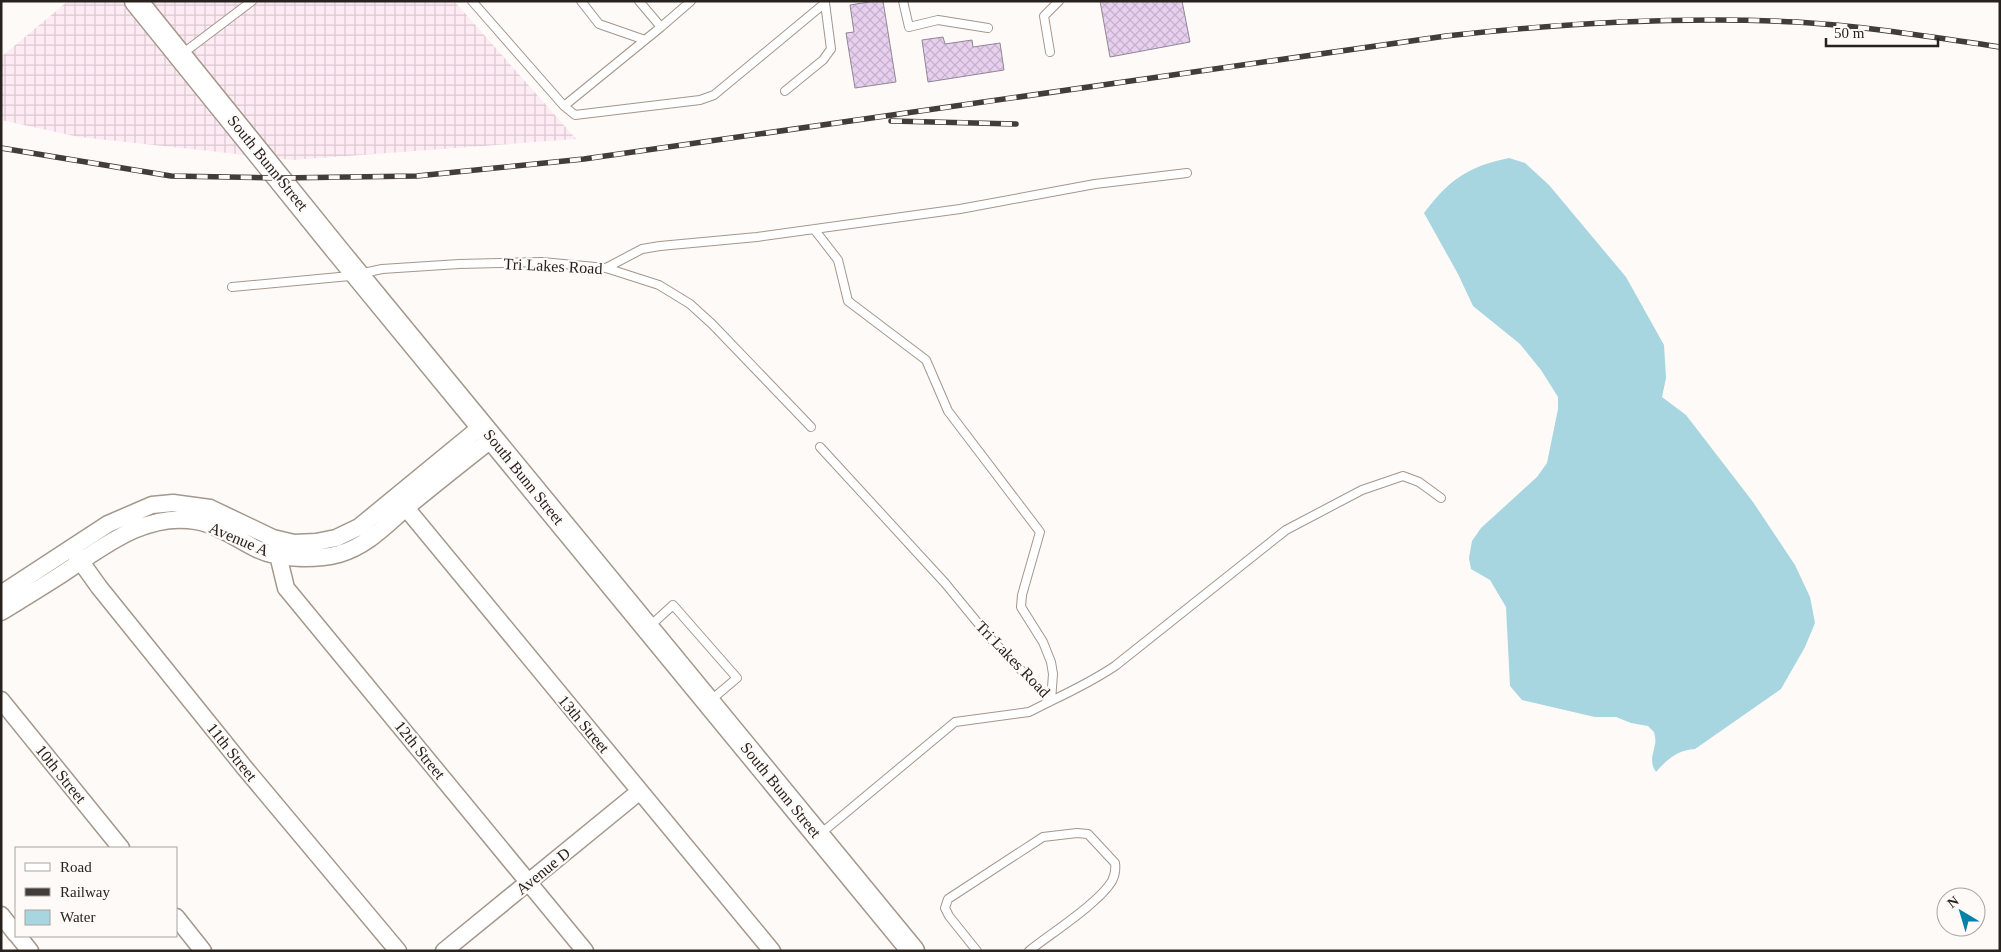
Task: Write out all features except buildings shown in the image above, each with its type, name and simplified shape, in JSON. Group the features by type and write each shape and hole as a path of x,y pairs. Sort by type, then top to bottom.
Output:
{"street":[{"name":"South Bunn Street","path":"136,1 913,951"},
{"name":"Avenue A","path":"1,612 76,555 108,524 152,505 174,503 210,508 255,531 279,547 294,543 316,542 336,538 359,527 401,502 487,432"},
{"name":"13th Street","path":"401,502 772,951"},
{"name":"12th Street","path":"279,547 286,588 584,951"},
{"name":"Avenue A","path":"1,594 76,555"},
{"name":"11th Street","path":"76,555 244,767 398,951"},
{"name":"10th Street","path":"1,700 120,847"},
{"name":"Avenue D","path":"444,951 640,791"},
{"path":"1,915 15,932"},
{"path":"178,920 203,951"},
{"path":"19,937 30,951"}],"lane":[{"path":"181,56 252,1"},
{"path":"472,1 564,106 575,115 700,100 714,95 825,2"},
{"path":"581,1 599,24 645,40"},
{"path":"639,1 661,27"},
{"path":"564,106 691,1"},
{"path":"903,1 909,27 938,20 988,28"},
{"path":"1050,52 1044,16 1059,1"},
{"path":"785,91 823,60 831,49 825,2"},
{"path":"606,268 642,249 757,237 960,209 1095,184 1188,173"},
{"path":"814,229 838,260 848,301 926,360 948,411 1040,532 1022,595 1022,607 1044,642 1054,674 1051,701 1029,712 955,722 818,835"},
{"name":"Tri Lakes Road","path":"232,287 350,276 357,273 408,267 542,262 606,268 659,285 690,304 712,324 811,427"},
{"name":"Tri Lakes Road","path":"820,447 944,583 991,639 1051,701 1092,682 1115,666 1286,530 1362,490 1403,476 1419,482 1441,498"},
{"path":"648,628 673,605 737,678 709,702"},
{"path":"977,951 949,916 946,908 948,899 1044,837 1077,833 1088,834 1115,863 1116,872 1111,882 1099,898 1029,951"}],"shaded area":[{"path":"68,1 454,1 576,139 292,160 79,137 1,120 1,57"}],"water":[{"path":"1509,158 1525,163 1549,185 1626,277 1664,345 1666,378 1662,397 1686,415 1753,502 1795,565 1810,597 1815,623 1805,647 1781,689 1695,749 1683,751 1673,756 1656,772 1652,761 1655,737 1654,732 1648,726 1631,723 1616,717 1595,717 1522,700 1510,686 1506,607 1490,580 1471,569 1469,558 1472,541 1481,528 1537,477 1547,463 1558,409 1558,397 1541,370 1520,344 1473,306 1458,274 1424,213 1442,191 1460,176 1471,170"}],"railway":[{"path":"1,148 171,176 280,178 417,176 584,159 1446,36 1534,27 1665,20 1753,20 1873,29 2000,47"},
{"path":"891,121 1016,124"}]}
